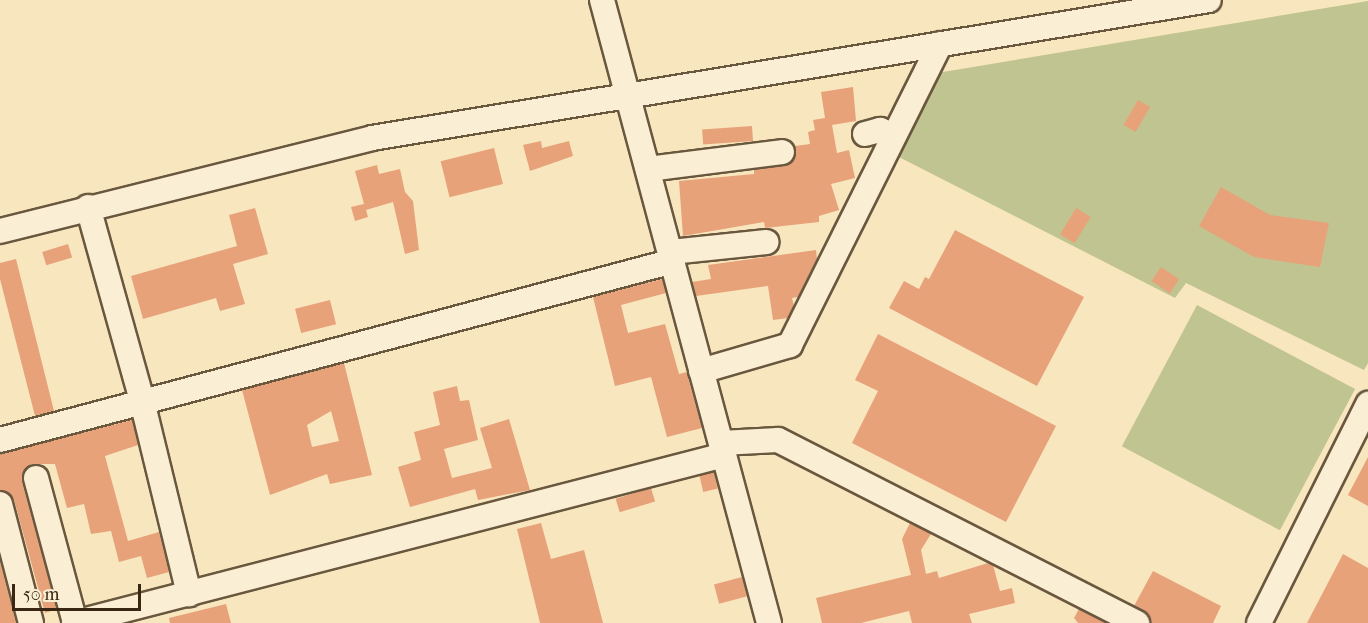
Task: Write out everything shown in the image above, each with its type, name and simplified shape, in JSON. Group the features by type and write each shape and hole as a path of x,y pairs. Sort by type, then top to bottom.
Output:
{"street":[{"path":"602,0 769,623"},
{"path":"0,231 88,207 372,138 1209,0"},
{"path":"702,371 790,345 940,44"},
{"path":"865,134 880,130 894,136"},
{"path":"648,169 782,152"},
{"path":"88,207 142,401 189,594"},
{"path":"0,440 672,257 754,238"},
{"path":"1259,623 1368,404"},
{"path":"36,478 86,622 723,449 778,440 1137,623"},
{"path":"0,504 31,623"}],"green space":[{"path":"1368,1 1368,363 1364,370 1186,283 1175,298 893,154 931,74"},
{"path":"1197,305 1355,389 1280,530 1122,446"}],"building":[{"path":"853,87 856,121 832,125 837,153 849,150 855,178 831,184 839,210 819,216 819,222 765,228 764,222 683,236 679,181 754,174 754,170 790,164 795,157 795,146 810,144 808,132 815,130 813,120 825,118 821,92"},
{"path":"1138,100 1150,107 1136,132 1124,125"},
{"path":"752,126 753,141 703,144 702,129"},
{"path":"541,141 542,148 569,141 573,156 530,171 523,145"},
{"path":"494,148 503,184 450,197 441,161"},
{"path":"377,165 379,174 400,169 405,192 413,201 419,250 405,254 393,202 366,210 368,217 355,221 351,207 364,204 355,171"},
{"path":"1221,187 1270,215 1329,223 1320,267 1254,257 1199,226"},
{"path":"255,208 268,254 233,264 245,304 220,311 216,298 143,319 131,276 237,246 229,215"},
{"path":"1076,208 1091,217 1075,243 1060,235"},
{"path":"955,230 1084,297 1037,386 889,308 904,281 919,289 925,277 929,279"},
{"path":"68,244 72,257 46,265 42,252"},
{"path":"816,250 817,259 798,297 792,298 794,306 788,318 773,320 768,286 696,296 692,282 711,279 708,265"},
{"path":"16,259 54,411 35,416 0,279 0,263"},
{"path":"1161,267 1179,279 1170,293 1151,281"},
{"path":"662,279 666,293 621,305 628,333 665,324 679,374 687,372 702,428 667,437 651,377 615,386 593,297"},
{"path":"330,300 336,324 301,333 295,309"},
{"path":"878,334 1056,426 1006,522 852,443 878,391 855,380"},
{"path":"344,363 372,475 330,484 327,474 270,495 242,390","holes":["331,411 339,441 312,447 307,425"]},
{"path":"457,386 460,401 469,400 478,440 444,449 452,478 492,468 480,428 509,419 530,490 478,500 475,489 410,507 398,467 421,460 414,432 440,425 433,392"},
{"path":"132,420 138,445 105,456 128,541 159,532 169,572 147,578 141,556 119,562 111,531 91,534 84,504 67,508 55,464 32,464 22,474 22,482 57,609 45,613 14,500 0,490 0,454"},
{"path":"1368,457 1368,506 1348,495"},
{"path":"714,472 718,489 703,492 699,475"},
{"path":"651,488 655,501 620,512 616,499"},
{"path":"541,523 551,559 584,550 603,623 540,623 517,529"},
{"path":"910,523 931,534 921,550 926,574 937,571 939,578 988,563 993,565 1000,591 1012,588 1015,603 969,614 972,623 912,623 909,611 861,623 822,623 816,598 911,575 902,539"},
{"path":"1343,554 1368,568 1368,623 1307,623"},
{"path":"0,561 16,623 0,623"},
{"path":"1153,571 1221,606 1213,623 1151,623 1149,615 1134,606"},
{"path":"742,577 747,596 719,604 714,585"},
{"path":"226,604 231,623 170,623 169,618"},
{"path":"1079,609 1106,623 1078,623 1074,618"}]}
